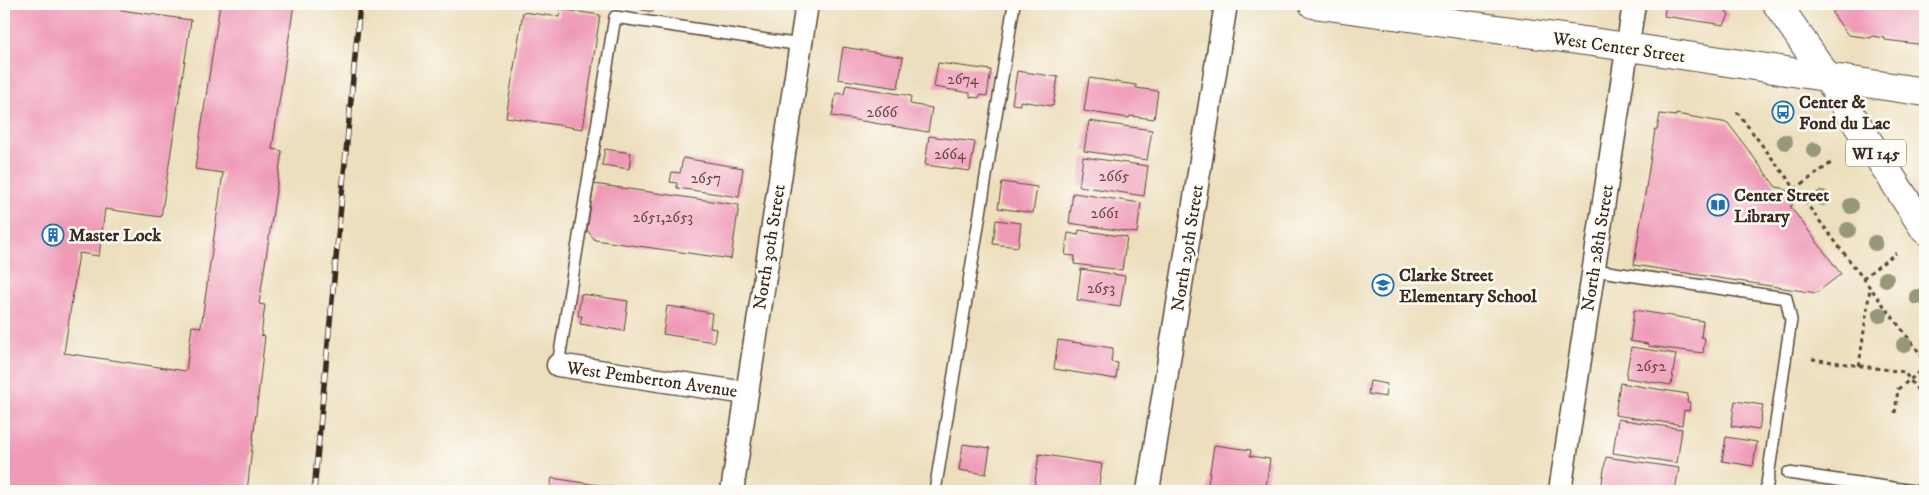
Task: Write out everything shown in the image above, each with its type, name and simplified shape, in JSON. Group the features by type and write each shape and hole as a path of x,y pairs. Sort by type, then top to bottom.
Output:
{"street":[{"name":"North 30th Street","path":"732,491 807,4"},
{"name":"North 29th Street","path":"1148,491 1226,4"},
{"name":"West Center Street","path":"1313,4 1417,11 1628,47 1925,92"},
{"name":"North 28th Street","path":"1560,491 1634,4"},
{"name":"WI 145","path":"1777,4 1827,77 1925,230"},
{"name":"West Pemberton Avenue","path":"558,365 746,393"}],"lane":[{"path":"935,491 1014,4"},
{"path":"558,365 615,17 800,45"},
{"path":"1594,270 1786,298 1791,320 1766,491"},
{"path":"1788,473 1914,491"}],"path":[{"path":"1737,112 1925,360"},
{"path":"1796,189 1834,161"},
{"path":"1863,278 1896,253"},
{"path":"1859,366 1870,288"},
{"path":"1812,359 1904,372 1925,400"},
{"path":"1895,413 1898,389 1925,368"}],"building":[{"name":"Master Lock","path":"4,4 79,4 191,20 161,217 105,209 99,256 79,253 64,353 186,371 192,326 201,327 223,173 195,169 220,4 294,4 272,149 282,151 259,304 265,305 261,335 265,336 247,491 4,491"},
{"path":"632,4 655,4 653,12 642,10"},
{"path":"1666,4 1721,4 1729,15 1724,25 1664,16"},
{"path":"1829,4 1925,4 1925,45 1885,40 1885,38 1872,36 1871,38 1848,35 1832,13 1834,11"},
{"path":"560,9 600,15 583,129 506,117 523,12 559,17"},
{"path":"843,47 903,57 898,88 838,79"},
{"path":"938,63 991,70 987,96 980,95 979,98 970,97 970,93 934,87"},
{"path":"1017,71 1058,77 1053,106 1020,101 1020,105 1012,104"},
{"path":"1089,78 1136,85 1136,88 1158,91 1154,119 1130,116 1129,118 1084,111"},
{"path":"846,85 911,96 910,104 932,108 928,132 832,116 836,93 844,94"},
{"name":"Center Street Library","path":"1660,114 1676,116 1676,114 1728,123 1776,187 1787,191 1792,203 1792,206 1790,206 1841,274 1816,293 1634,265 1655,130 1657,130"},
{"path":"1089,121 1152,130 1147,160 1084,151"},
{"path":"929,136 975,142 970,171 925,165"},
{"path":"605,149 631,153 629,169 602,165"},
{"path":"1083,157 1148,166 1144,196 1079,186"},
{"path":"683,158 743,168 739,197 677,188 677,183 670,182 672,172 680,173"},
{"path":"1002,182 1037,187 1033,213 998,208"},
{"path":"594,184 739,205 731,259 595,240 587,230"},
{"path":"1073,193 1141,203 1137,233 1069,223"},
{"path":"996,220 1021,223 1018,247 993,244"},
{"path":"1079,230 1127,237 1122,270 1074,264 1075,256 1065,255 1068,233 1078,235"},
{"path":"1081,269 1125,276 1120,307 1077,300"},
{"path":"581,294 628,301 624,331 580,324 582,316 578,316"},
{"path":"667,306 712,313 710,328 716,329 714,342 663,334"},
{"path":"1634,310 1703,321 1701,337 1705,338 1703,353 1648,346 1648,344 1630,341"},
{"path":"1058,340 1113,348 1111,362 1118,363 1116,379 1054,369"},
{"path":"1631,347 1676,354 1671,385 1626,378"},
{"path":"1370,381 1387,384 1385,397 1368,394"},
{"path":"1620,383 1688,394 1687,402 1690,402 1689,411 1684,410 1682,425 1615,415"},
{"path":"1735,401 1763,405 1759,430 1731,426"},
{"path":"1618,419 1682,429 1677,463 1613,453"},
{"path":"1726,437 1757,442 1753,466 1722,461"},
{"path":"963,444 990,448 986,474 959,470"},
{"path":"1214,445 1251,450 1250,456 1270,459 1266,487 1287,491 1207,491"},
{"path":"1039,454 1102,464 1098,491 1057,491 1034,488"},
{"path":"1606,457 1679,468 1675,491 1619,491 1601,489"},
{"path":"552,478 630,490 630,491 550,491"}],"railway":[{"path":"314,491 360,4"}],"place":[{"name":"Center & Fond du Lac","path":"1783,112"},
{"name":"Center Street Library","path":"1718,205"},
{"name":"Master Lock","path":"53,235"},
{"name":"Clarke Street Elementary School","path":"1383,285"}]}
